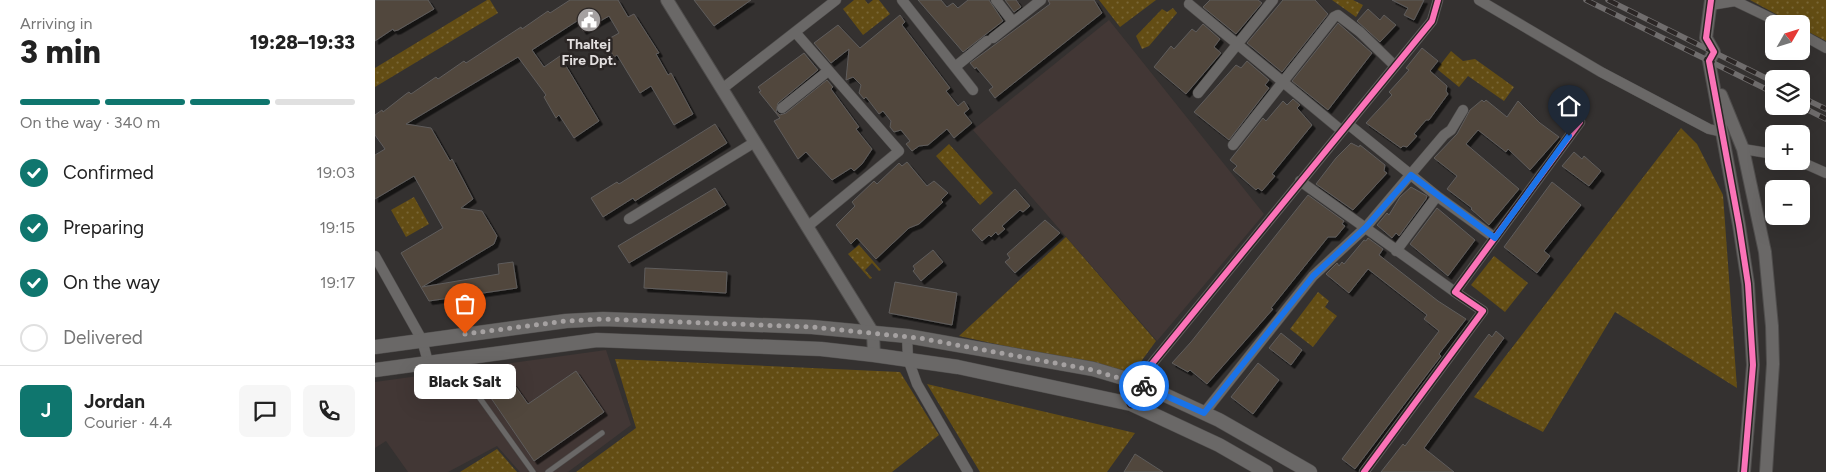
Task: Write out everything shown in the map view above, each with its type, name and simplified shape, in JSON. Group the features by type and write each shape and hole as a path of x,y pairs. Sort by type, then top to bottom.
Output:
{"main road":[{"path":"375,347 566,321 603,319 733,322 907,336 1093,370 1137,382 1204,413 1310,472"},
{"path":"375,370 597,340 803,348 874,355 907,359 1065,388 1131,404 1219,446 1266,472"}],"street":[{"path":"667,0 873,333 874,355"},
{"path":"722,89 836,0"},
{"path":"902,0 973,90"},
{"path":"996,0 1013,22"},
{"path":"955,67 1041,0"},
{"path":"1198,93 1273,0"},
{"path":"1131,404 1137,382 1432,21 1438,0"},
{"path":"1479,0 1601,72 1700,125 1723,132"},
{"path":"1744,472 1753,365 1748,284 1723,132 1709,61 1714,52 1707,38 1711,2 1735,1 1765,15"},
{"path":"1189,4 1283,82 1495,238"},
{"path":"1233,145 1334,17 1338,15 1360,32 1394,66"},
{"path":"795,32 899,151 807,227"},
{"path":"1810,39 1826,48"},
{"path":"782,108 828,71"},
{"path":"1713,75 1743,148 1765,252 1772,326 1773,364 1766,472"},
{"path":"1204,413 1313,276 1366,227 1443,134 1451,130 1463,110"},
{"path":"1455,292 1580,122"},
{"path":"629,219 755,142"},
{"path":"1743,148 1765,152"},
{"path":"1810,166 1826,173"},
{"path":"1300,181 1483,311 1364,472"},
{"path":"1397,251 1437,196"},
{"path":"375,256 422,340 428,362"},
{"path":"907,336 907,359 917,384 968,472"}],"lane":[{"path":"459,359 479,397 533,472"},
{"path":"548,472 601,434"}],"shaded area":[{"path":"487,0 490,0 498,13 375,87 375,68"},
{"path":"854,0 865,0 868,4 873,0 879,0 890,14 863,35 843,9"},
{"path":"1099,0 1156,0 1120,27"},
{"path":"1332,0 1353,0 1363,5 1356,17"},
{"path":"1750,0 1826,0 1826,41 1810,33 1810,15 1778,15"},
{"path":"1173,8 1177,13 1149,46 1142,49 1136,36 1162,9 1167,12"},
{"path":"1109,20 1264,214 1157,341 973,130"},
{"path":"1451,51 1463,61 1475,59 1514,87 1504,101 1468,76 1459,87 1437,69"},
{"path":"1681,128 1697,144 1723,195 1737,388 1615,312 1543,432 1474,397"},
{"path":"949,144 993,193 980,205 936,156"},
{"path":"414,197 429,224 406,237 391,210"},
{"path":"1066,237 1156,341 1132,374 959,336"},
{"path":"859,245 881,270 879,271 872,263 865,270 872,278 870,279 848,254"},
{"path":"1494,256 1528,283 1505,312 1471,285"},
{"path":"1318,292 1329,301 1325,307 1337,316 1313,347 1290,329"},
{"path":"606,350 631,425 568,472 520,472 497,446 448,472 408,472 386,441 375,448 375,382"},
{"path":"615,359 900,372 939,435 892,472 576,472 636,428"},
{"path":"927,384 1135,433 1107,472 980,472"},
{"path":"497,449 517,472 460,472"}],"building":[{"path":"375,0 428,0 434,9 398,30 394,31 393,29 375,41"},
{"path":"570,0 618,0 628,17 634,14 659,53 656,54 668,75 671,73 693,114 674,125 651,86 640,93 617,55 614,57 605,41 619,33 609,16 583,31 577,21 532,50 544,67 560,56 599,121 574,138 559,115 556,118 544,97 546,95 518,57 406,124 431,128 450,161 452,159 473,199 461,208 482,211 497,236 494,244 422,287 499,274 498,264 513,262 517,288 429,301 401,253 443,228 414,176 375,199 375,155 385,149 375,135 375,115 382,110 383,112 409,92 411,94 436,77 438,79 464,61 466,63 521,27 522,29 548,11 550,13"},
{"path":"694,0 751,0 714,26"},
{"path":"918,0 941,0 947,7 953,3 958,8 968,0 989,0 1003,21 963,52"},
{"path":"1005,0 1016,0 1021,7 1014,12"},
{"path":"1048,0 1094,0 1102,13 995,98 989,90 993,87 976,67 975,69 970,63 1050,4"},
{"path":"1210,0 1258,0 1262,3 1236,34 1203,7"},
{"path":"1283,0 1315,0 1328,14 1282,72 1247,43"},
{"path":"1392,0 1424,0 1414,20 1404,15 1408,8"},
{"path":"1368,9 1380,20 1384,15 1396,25 1380,42 1357,21"},
{"path":"900,15 905,22 902,25 950,88 946,91 958,106 964,101 969,109 964,113 972,123 954,138 947,129 928,145 919,146 912,151 906,144 910,141 901,130 894,132 890,127 891,121 883,111 879,114 866,97 864,99 859,93 861,85 853,77 846,80 849,49 831,63 814,43 838,25 860,48"},
{"path":"1338,23 1372,53 1328,110 1292,81"},
{"path":"1203,24 1220,39 1214,47 1221,53 1186,94 1154,67 1171,46 1174,49 1192,29 1196,32"},
{"path":"1422,48 1438,61 1430,71 1447,86 1446,91 1448,94 1429,120 1426,120 1414,134 1417,136 1407,147 1403,146 1401,148 1366,123 1392,95 1389,92 1409,70 1406,68"},
{"path":"804,53 818,70 778,103 776,112 780,115 786,113 827,80 833,87 831,89 859,127 856,129 872,149 862,164 854,171 851,168 832,180 806,152 798,159 774,121 780,118 759,92 761,91 758,87"},
{"path":"1247,61 1269,80 1265,85 1269,88 1229,140 1194,112 1236,65 1241,68"},
{"path":"1293,99 1300,105 1297,108 1312,125 1272,174 1275,176 1262,191 1258,188 1256,190 1233,170 1237,166 1230,160 1263,118 1266,121 1283,101 1287,105"},
{"path":"1482,100 1484,102 1486,100 1507,117 1518,101 1540,123 1559,137 1530,170 1508,149 1506,152 1478,130 1466,144 1519,189 1489,225 1472,208 1447,189 1457,176 1434,158 1457,134 1470,110"},
{"path":"715,124 727,143 635,201 633,198 603,217 591,198 617,182 619,184"},
{"path":"1351,143 1359,147 1360,145 1385,165 1384,171 1387,173 1353,210 1316,184 1336,158"},
{"path":"1574,152 1582,159 1584,156 1601,171 1589,186 1562,166"},
{"path":"907,162 927,186 934,181 948,193 941,200 943,202 919,224 909,228 876,259 857,238 851,244 836,225 855,206 852,202 874,181 877,184 899,163 902,166"},
{"path":"1552,182 1581,205 1544,251 1550,256 1537,273 1504,247"},
{"path":"1411,187 1427,196 1426,199 1399,236 1396,233 1392,238 1377,225 1387,213 1389,215 1400,197"},
{"path":"715,188 726,205 629,263 618,246"},
{"path":"1015,189 1030,206 1023,212 1020,210 1002,226 1005,229 998,235 996,232 991,237 989,235 982,241 972,230"},
{"path":"1308,195 1344,221 1342,224 1345,226 1336,237 1328,237 1271,308 1273,309 1207,384 1190,370 1188,372 1172,363 1191,342"},
{"path":"1437,208 1475,240 1448,276 1410,244"},
{"path":"1045,220 1060,233 1015,273 1005,262 1010,258 1007,254"},
{"path":"1368,238 1383,249 1379,255 1438,301 1466,319 1439,354 1441,356 1355,469 1342,459 1439,331 1424,319 1427,315 1368,269 1349,293 1326,274 1337,263 1339,266 1342,262 1344,264 1364,240 1366,241"},
{"path":"933,250 943,262 921,281 913,271 915,269 913,266"},
{"path":"645,268 727,272 726,293 644,288"},
{"path":"895,282 957,293 952,325 889,313"},
{"path":"1496,331 1504,338 1424,448 1454,472 1381,472 1403,444 1405,446 1489,334 1492,337"},
{"path":"1281,333 1302,350 1291,365 1269,348"},
{"path":"1258,363 1279,380 1253,414 1231,397"},
{"path":"576,371 604,412 534,461 491,398 513,383 528,404"},
{"path":"1135,454 1163,472 1124,472"}],"railway":[{"path":"1586,0 1765,89"},
{"path":"1608,0 1765,78"},
{"path":"1810,101 1826,109"},
{"path":"1810,111 1826,119"}],"cycle path":[{"path":"1131,404 1137,382 1432,21 1438,0"},
{"path":"1711,0 1706,38 1714,52 1709,61 1748,284 1753,365 1744,472"},
{"path":"1364,472 1483,311 1455,292 1580,122"}],"way so far":[{"path":"465,334 566,321 603,319 733,322 812,327 919,338 1093,370 1137,382 1144,386"}],"place":[{"name":"Thaltej Fire Dpt.","path":"589,20"},
{"name":"Black Salt","path":"465,334"}],"route":[{"path":"1144,386 1204,413 1313,276 1366,227 1411,175 1495,238 1569,136"}]}
